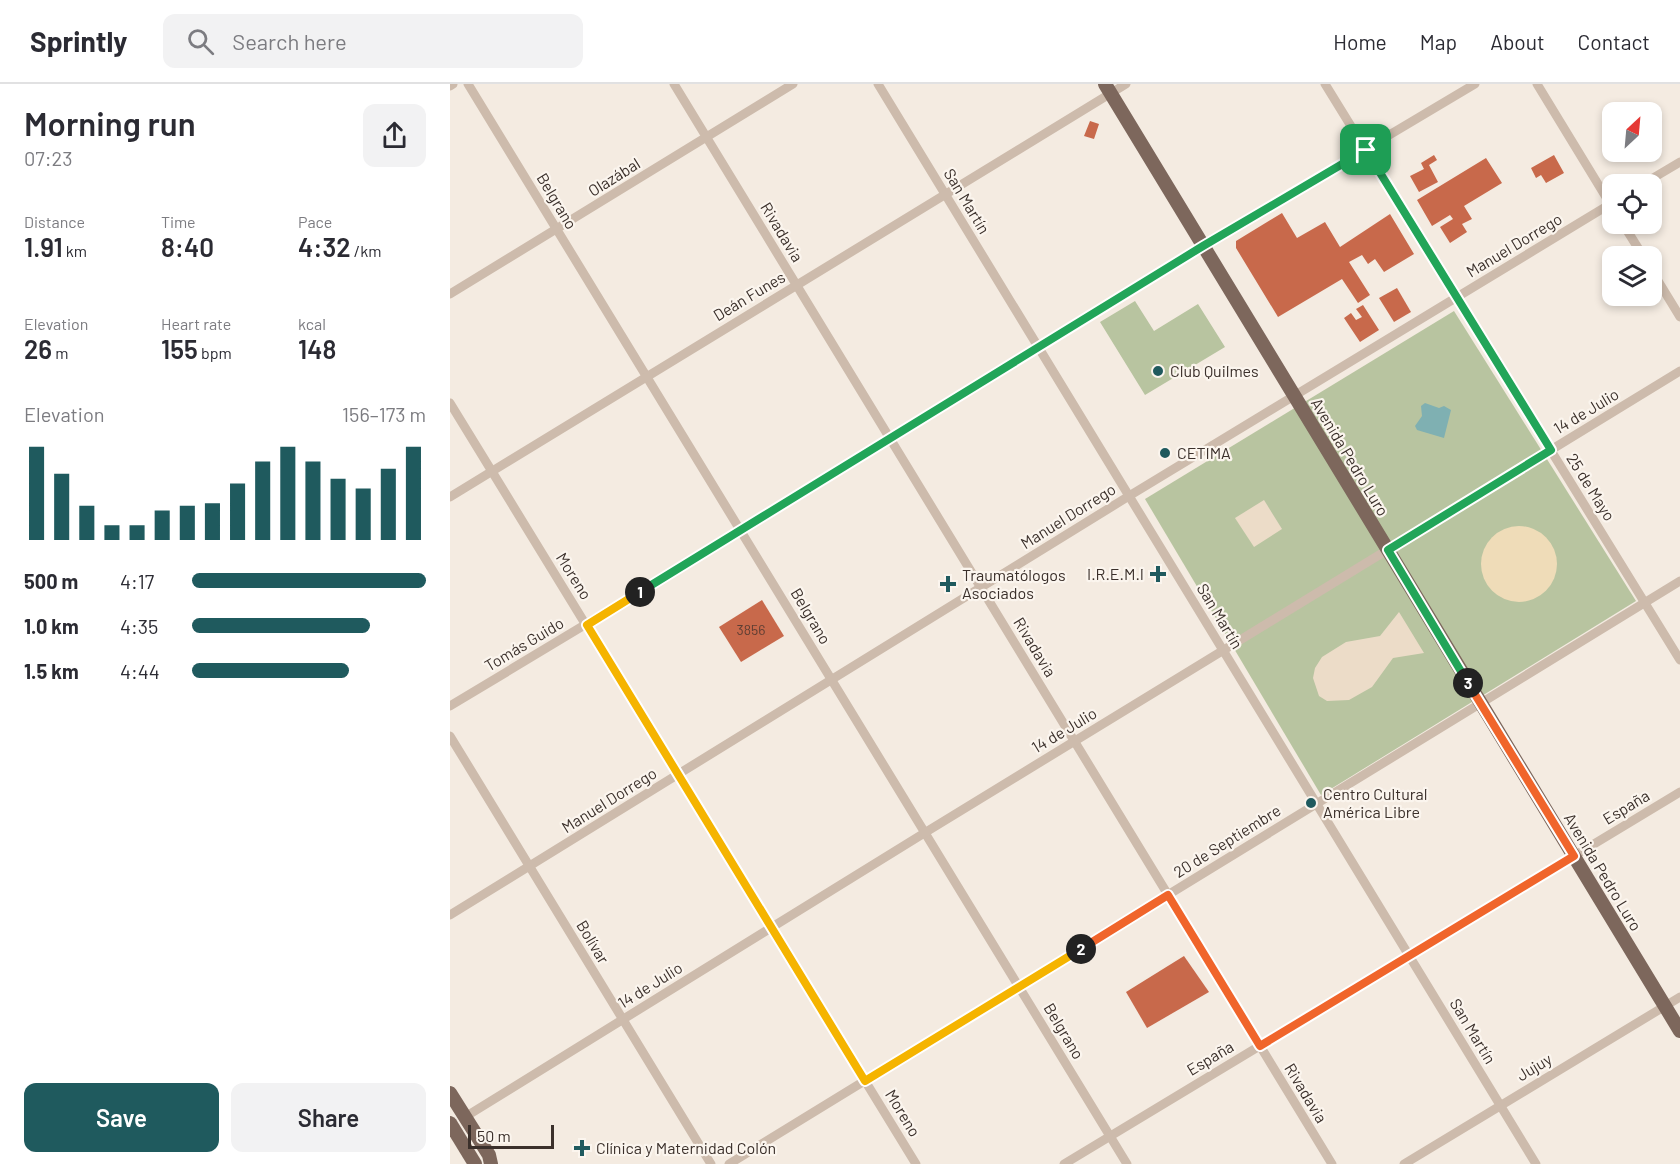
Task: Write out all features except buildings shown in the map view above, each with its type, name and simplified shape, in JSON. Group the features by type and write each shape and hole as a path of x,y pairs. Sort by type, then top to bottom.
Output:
{"main road":[{"name":"Avenida Pedro Luro","path":"1108,89 1680,1031"},
{"path":"450,1093 489,1155 491,1164"},
{"path":"465,1117 464,1129 484,1164"},
{"path":"451,1125 476,1164"}],"street":[{"name":"Belgrano","path":"468,84 1127,1164"},
{"name":"Rivadavia","path":"674,84 1332,1164"},
{"name":"Olazábal","path":"450,294 793,84"},
{"name":"San Martín","path":"878,84 1536,1164"},
{"name":"Deán Funes","path":"450,497 945,194 1108,89 1126,84"},
{"name":"25 de Mayo","path":"1325,84 1680,660"},
{"name":"Tomás Guido","path":"450,706 741,531 1203,246 1475,84"},
{"path":"1538,84 1602,189"},
{"path":"1660,174 1680,162"},
{"name":"Manuel Dorrego","path":"450,915 1130,496 1602,211"},
{"path":"1662,287 1680,317"},
{"name":"14 de Julio","path":"465,1117 771,927 1680,371"},
{"name":"Moreno","path":"450,403 916,1164"},
{"name":"20 de Septiembre","path":"729,1164 1680,581"},
{"name":"Bolívar","path":"450,736 711,1164"},
{"name":"España","path":"1064,1164 1680,792"},
{"name":"Jujuy","path":"1404,1164 1680,997"}],"green space":[{"name":"Club Quilmes","path":"1135,301 1154,331 1198,304 1225,347 1145,395 1100,322"},
{"path":"1454,311 1636,601 1321,795 1145,499"}],"sand":[{"path":"1512,526 1526,526 1540,532 1551,543 1555,549 1557,564 1555,579 1546,591 1534,600 1512,602 1498,596 1487,585 1481,571 1481,557 1487,543 1498,532"}],"shaded area":[{"path":"1264,500 1282,529 1254,547 1235,518"},
{"path":"1399,612 1424,653 1393,658 1372,687 1349,700 1327,701 1319,696 1313,678 1315,668 1322,657 1346,642 1380,636"}],"water":[{"path":"1425,403 1439,408 1444,406 1451,410 1444,438 1417,430 1415,426 1422,416 1421,406"}],"place":[{"name":"Club Quilmes","path":"1158,371"},
{"name":"CETIMA","path":"1165,453"},
{"name":"I.R.E.M.I","path":"1158,574"},
{"name":"Traumatólogos Asociados","path":"948,584"},
{"name":"Centro Cultural América Libre","path":"1311,803"},
{"name":"Clínica y Maternidad Colón","path":"582,1148"}],"route":[{"path":"1366,150 1551,450 1388,550 1574,856 1260,1046 1168,895 865,1081 587,625 1203,246 1366,150"}]}
